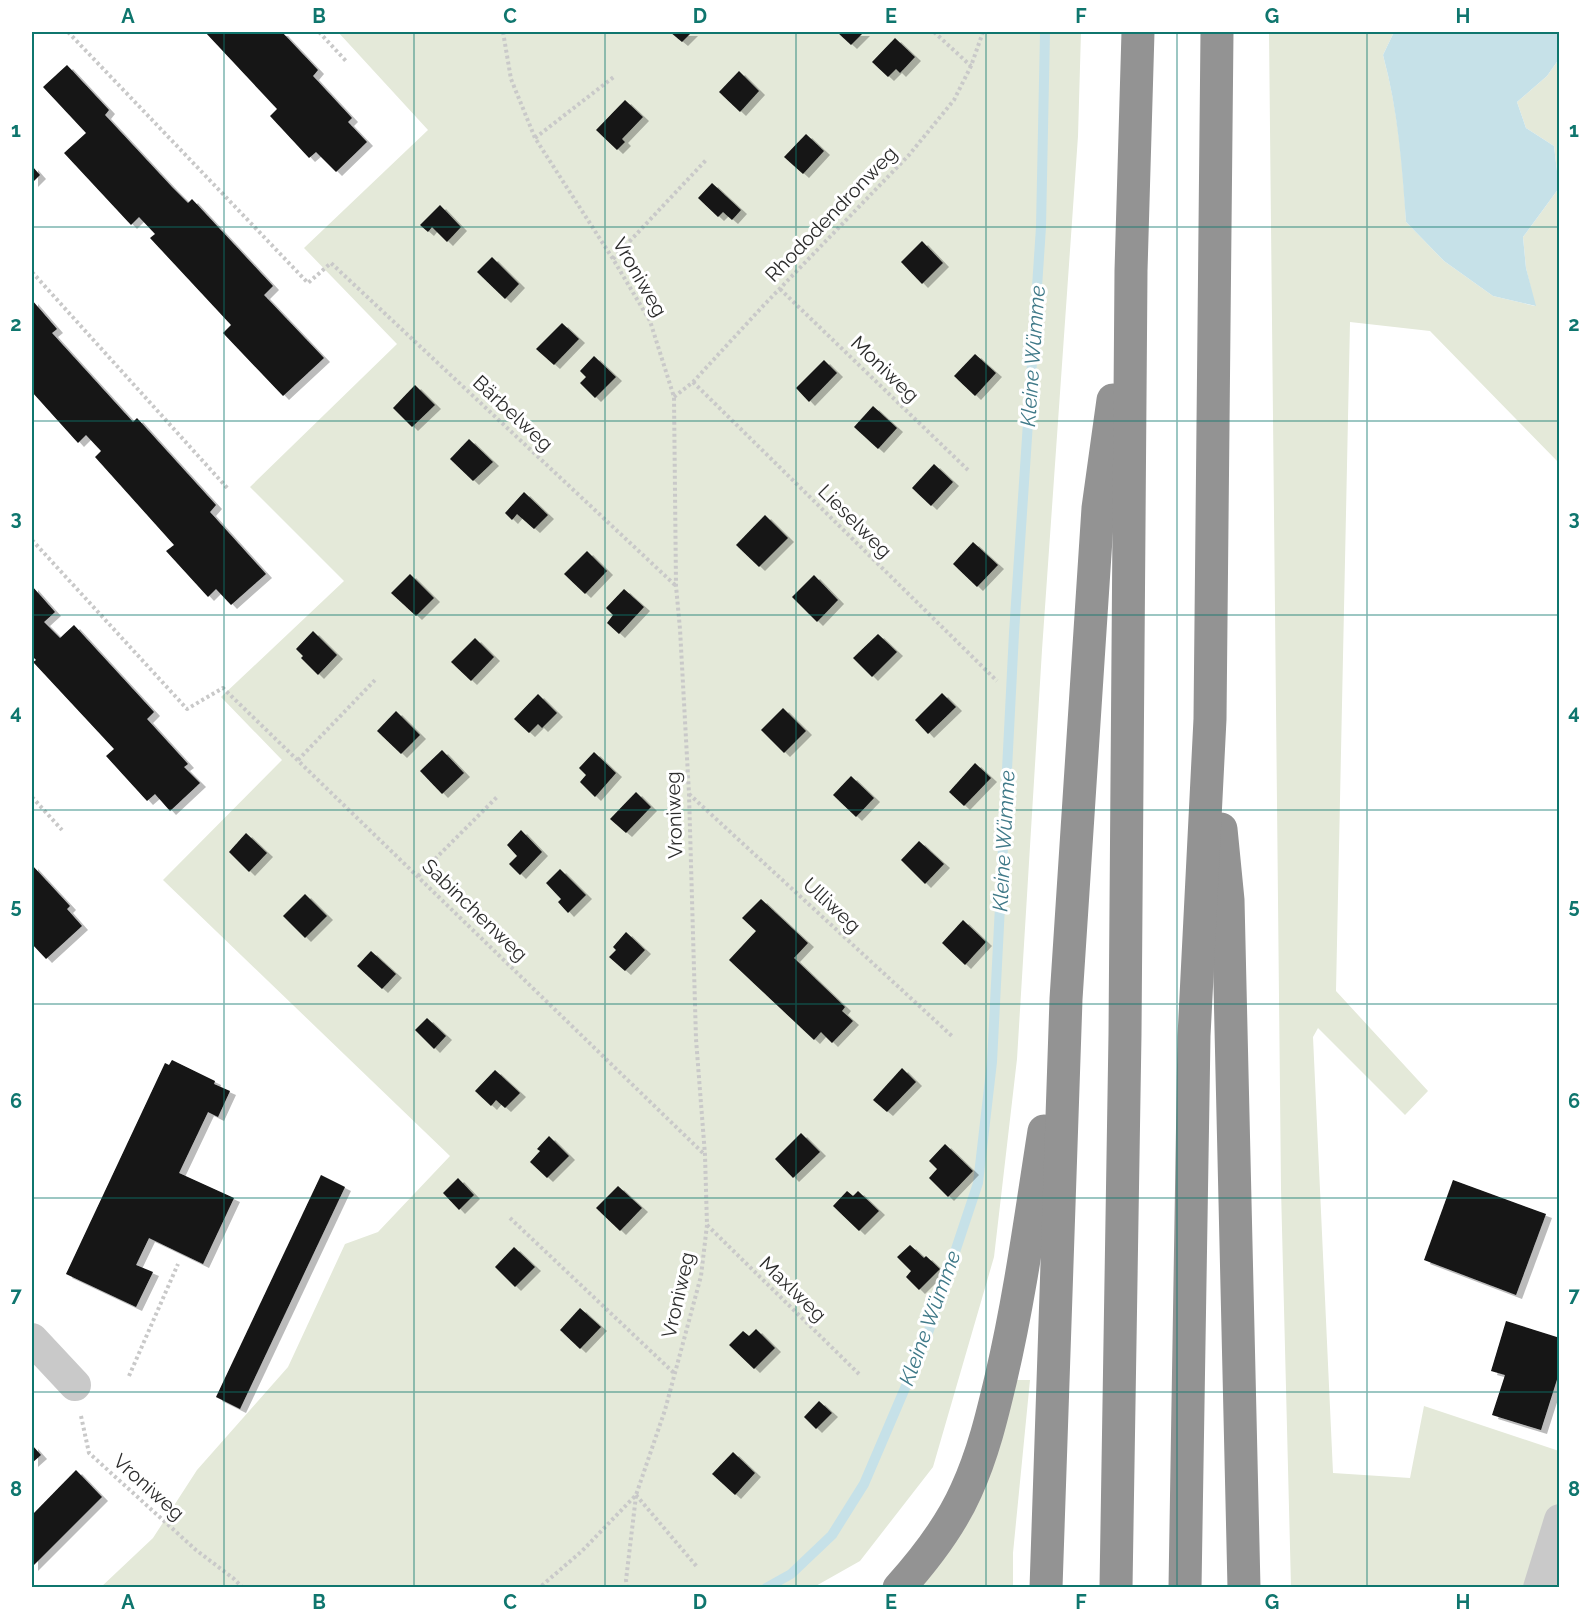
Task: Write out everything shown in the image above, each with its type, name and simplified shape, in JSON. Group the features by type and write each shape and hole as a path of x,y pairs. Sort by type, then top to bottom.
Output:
{"highway":[{"path":"1116,1587 1125,1022 1131,271 1138,32"},
{"path":"1185,1587 1194,1036 1210,719 1217,32"},
{"path":"1046,1587 1066,999 1098,508 1131,271"},
{"path":"1210,719 1228,900 1244,1587"},
{"path":"899,1587 924,1560 946,1528 966,1492 981,1456 1012,1332 1066,999"}],"street":[{"path":"32,1339 75,1385"},
{"path":"1539,1587 1560,1520"}],"path":[{"name":"Bärbelweg","path":"68,32 308,283 331,263 676,586"},
{"path":"319,32 346,61"},
{"name":"Vroniweg","path":"503,32 511,79 534,138 613,259 650,321 674,397 676,586 689,794 696,1039 705,1155 707,1225 701,1276 665,1410 636,1495 582,1551 539,1587"},
{"path":"934,32 971,66"},
{"name":"Rhododendronweg","path":"674,397 693,382 909,155 954,100 971,66 983,32"},
{"path":"534,138 615,76"},
{"path":"613,259 707,159"},
{"path":"32,272 229,490"},
{"name":"Moniweg","path":"780,289 969,471"},
{"name":"Lieselweg","path":"693,382 997,681"},
{"name":"Sabinchenweg","path":"32,540 187,709 223,688 705,1155"},
{"path":"298,760 375,680"},
{"name":"Ulliweg","path":"689,794 954,1037"},
{"path":"32,797 62,830"},
{"path":"418,876 497,797"},
{"path":"510,1218 675,1374"},
{"name":"Maxlweg","path":"707,1225 859,1374"},
{"path":"129,1376 178,1264"},
{"name":"Vroniweg","path":"75,1385 89,1453 196,1550 243,1587"},
{"path":"636,1495 698,1568"},
{"path":"627,1587 636,1495"}],"green space":[{"path":"338,32 1081,32 1078,136 1042,650 1017,1059 994,1257 933,1467 860,1561 814,1587 100,1588 153,1538 197,1470 288,1367 345,1244 378,1232 450,1156 163,880 282,760 221,697 344,581 250,487 397,344 304,248 428,130"},
{"path":"1269,32 1394,32 1383,55 1399,138 1406,222 1444,261 1493,296 1535,306 1526,268 1523,237 1559,188 1559,463 1430,331 1350,322 1336,991 1428,1091 1405,1115 1318,1028 1313,1037 1333,1473 1410,1478 1424,1406 1559,1451 1559,1587 1291,1587 1281,1189"},
{"path":"1559,59 1559,188 1554,146 1526,128 1517,102 1547,76"},
{"path":"1017,1380 1030,1380 1013,1553 1013,1587 912,1588"}],"water":[{"path":"1394,32 1557,32 1559,59 1547,76 1517,102 1526,128 1554,146 1559,188 1523,237 1526,268 1536,306 1493,296 1444,261 1406,222 1396,117 1383,55"}],"building":[{"path":"205,32 282,32 318,70 313,76 352,118 348,122 367,142 336,172 316,152 309,158 270,116 277,109"},
{"path":"670,32 692,32 682,42"},
{"path":"837,32 864,32 851,45"},
{"path":"895,38 915,57 900,73 896,69 888,77 872,62"},
{"path":"67,65 109,110 105,115 172,187 188,203 192,199 273,286 264,295 324,358 283,396 223,333 231,325 150,238 155,234 139,217 131,225 64,153 86,133 43,87"},
{"path":"739,71 759,91 740,112 719,92"},
{"path":"625,100 643,117 622,139 625,142 617,150 596,130"},
{"path":"806,134 824,151 803,174 784,157"},
{"path":"32,166 40,175 32,183"},
{"path":"712,183 741,210 732,220 723,212 718,217 698,198"},
{"path":"440,205 461,227 447,242 432,227 428,232 420,225"},
{"path":"922,241 943,263 922,284 901,262"},
{"path":"492,257 519,284 505,299 477,272"},
{"path":"32,300 57,329 52,333 133,422 137,418 216,505 210,512 266,574 231,605 216,589 208,597 166,551 174,545 95,457 101,451 86,435 78,443 32,392"},
{"path":"562,323 579,339 554,365 536,349"},
{"path":"975,354 996,373 975,396 954,376"},
{"path":"594,356 616,377 595,398 580,383 586,377 580,371"},
{"path":"824,360 837,373 809,402 796,388"},
{"path":"415,385 435,405 412,427 393,408"},
{"path":"873,406 897,428 878,449 854,427"},
{"path":"469,439 493,462 473,481 450,459"},
{"path":"934,464 953,482 931,506 912,488"},
{"path":"524,492 548,515 534,529 517,514 512,520 505,513"},
{"path":"765,515 788,538 759,567 736,545"},
{"path":"973,542 998,565 977,587 953,564"},
{"path":"587,551 607,571 585,594 564,574"},
{"path":"410,574 434,598 416,616 391,593"},
{"path":"814,575 838,600 817,622 792,597"},
{"path":"32,586 55,612 44,622 60,638 74,625 154,712 147,719 188,764 184,767 200,783 170,811 155,794 147,801 106,756 114,749 33,662 36,660 32,656"},
{"path":"624,589 644,607 619,634 607,623 613,615 606,608"},
{"path":"313,631 337,655 318,675 301,658 303,656 296,649"},
{"path":"878,634 897,652 872,677 853,658"},
{"path":"475,638 494,657 471,681 451,662"},
{"path":"942,693 956,707 928,734 915,720"},
{"path":"538,694 557,713 542,728 538,724 529,733 514,719"},
{"path":"783,708 806,731 784,753 761,730"},
{"path":"396,711 420,735 401,754 377,731"},
{"path":"442,750 464,773 442,794 420,771"},
{"path":"594,752 616,773 595,797 580,782 586,775 579,768"},
{"path":"975,763 991,778 964,806 949,792"},
{"path":"851,776 874,798 856,817 833,795"},
{"path":"636,792 651,807 626,833 610,819"},
{"path":"521,830 542,852 520,875 509,864 517,856 507,845"},
{"path":"246,833 267,853 249,872 229,852"},
{"path":"919,841 944,864 925,884 901,860"},
{"path":"32,865 70,906 67,909 82,926 46,959 32,944"},
{"path":"560,869 586,895 568,913 558,902 561,899 546,883"},
{"path":"305,894 327,916 305,938 283,916"},
{"path":"761,899 808,943 794,958 845,1007 842,1011 853,1021 832,1043 821,1032 814,1040 729,960 756,931 742,918"},
{"path":"963,920 986,942 965,965 942,943"},
{"path":"626,932 645,950 625,971 609,957 616,950 613,947"},
{"path":"371,951 396,974 382,989 357,966"},
{"path":"427,1018 446,1036 434,1049 415,1030"},
{"path":"172,1060 230,1091 218,1117 208,1112 179,1173 234,1198 203,1264 149,1238 136,1265 153,1272 136,1307 66,1274 165,1063 169,1065"},
{"path":"902,1068 916,1082 887,1112 873,1100"},
{"path":"495,1070 520,1093 505,1108 496,1100 491,1106 475,1091"},
{"path":"801,1133 820,1152 793,1178 775,1159"},
{"path":"549,1136 569,1156 547,1178 530,1162 540,1151 537,1149"},
{"path":"945,1144 973,1171 948,1197 929,1178 937,1169 929,1161"},
{"path":"321,1175 345,1187 240,1409 216,1397"},
{"path":"458,1178 474,1195 459,1210 443,1193"},
{"path":"1453,1180 1546,1214 1516,1295 1424,1260"},
{"path":"618,1186 642,1208 620,1231 596,1208"},
{"path":"847,1191 853,1196 858,1191 879,1211 859,1231 833,1206"},
{"path":"910,1245 940,1269 919,1290 906,1277 911,1271 897,1257"},
{"path":"514,1247 535,1267 515,1287 495,1267"},
{"path":"580,1308 601,1327 580,1349 560,1330"},
{"path":"1506,1321 1560,1338 1560,1370 1541,1430 1492,1415 1505,1375 1491,1371"},
{"path":"756,1329 775,1348 754,1369 729,1345 743,1331 749,1336"},
{"path":"819,1401 832,1413 816,1429 804,1417"},
{"path":"32,1445 41,1455 32,1463"},
{"path":"733,1452 755,1473 735,1495 712,1474"},
{"path":"76,1470 102,1497 32,1567 32,1515"}],"waterway":[{"name":"Kleine Wümme","path":"766,1588 791,1574 832,1535 864,1484 926,1339 978,1183 992,1062 1014,633 1041,227 1045,32"}]}
